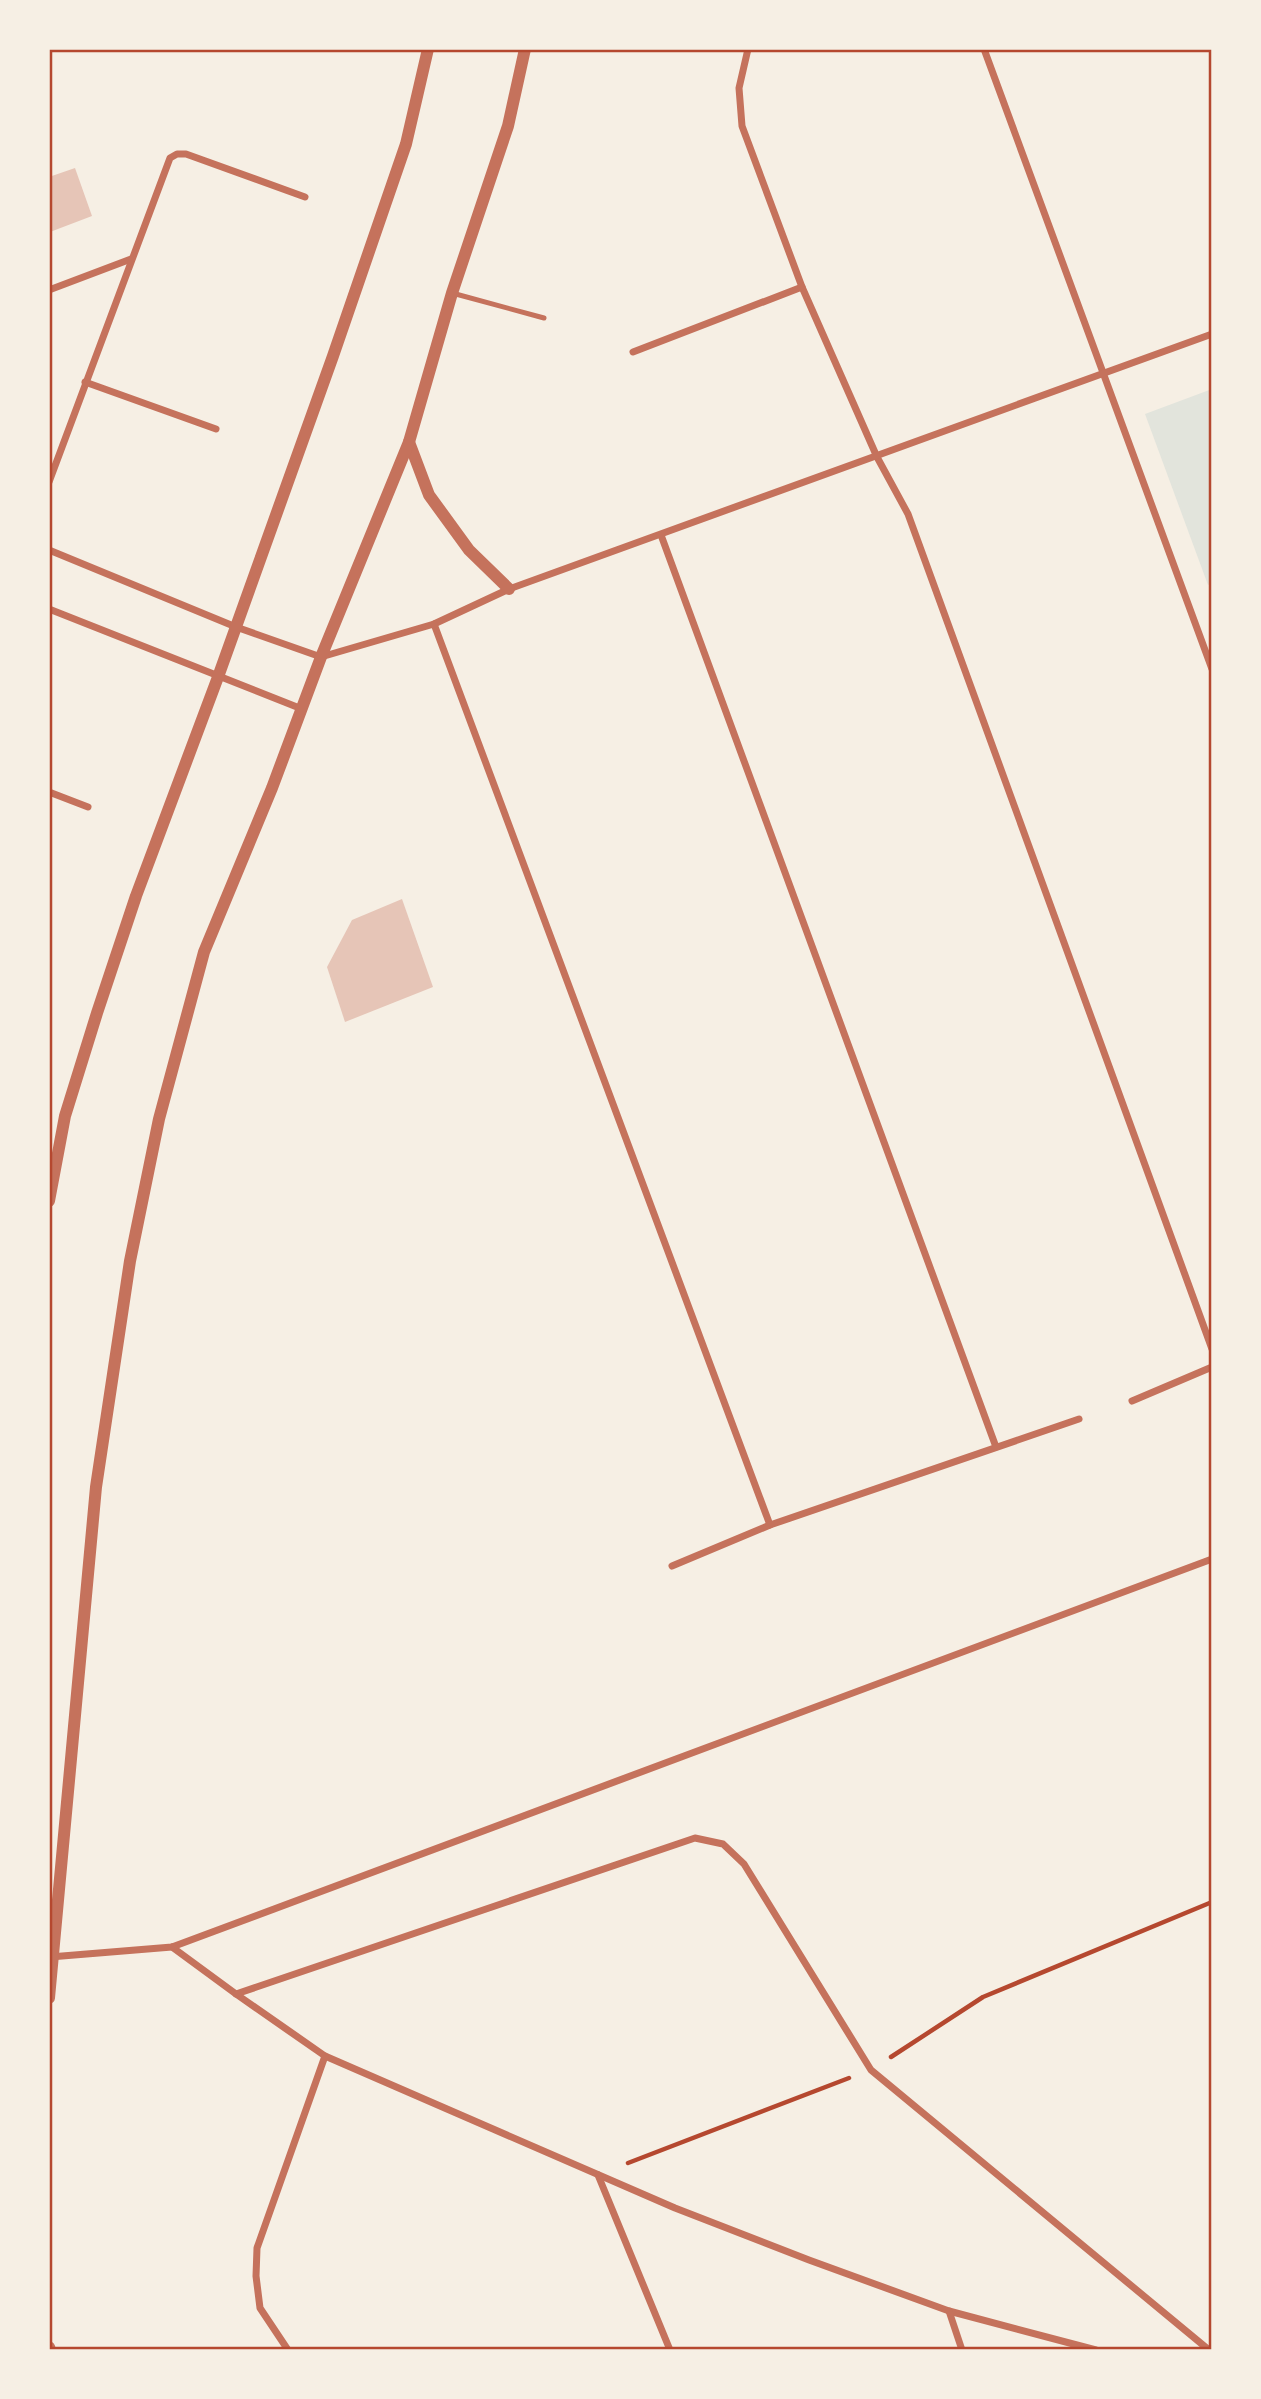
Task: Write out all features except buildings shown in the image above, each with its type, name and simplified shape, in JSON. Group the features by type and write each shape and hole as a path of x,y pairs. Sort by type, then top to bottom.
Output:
{"street":[{"path":"49,1201 65,1116 97,1013 136,896 334,356 406,144 428,49"},
{"path":"49,1998 96,1487 130,1261 159,1119 204,952 409,442 452,293 508,126 525,49"},
{"path":"748,49 739,88 742,126 802,287 877,457 912,527 1212,1349"},
{"path":"984,49 1212,669"},
{"path":"49,482 170,158 177,154 186,154 305,197"},
{"path":"49,290 131,259"},
{"path":"633,352 802,287"},
{"path":"49,550 236,627 321,657 434,624 509,589 1212,334"},
{"path":"85,382 216,429"},
{"path":"409,442 429,495 469,550 509,589"},
{"path":"661,535 996,1447"},
{"path":"49,609 302,709"},
{"path":"434,624 770,1525"},
{"path":"49,792 88,807"},
{"path":"1132,1401 1212,1367"},
{"path":"672,1566 770,1525 1079,1419"},
{"path":"51,1957 172,1947 1212,1559"},
{"path":"236,1994 695,1838 723,1844 744,1864 872,2070 1209,2350"},
{"path":"172,1947 325,2056 675,2208 949,2311 1096,2350"},
{"path":"289,2350 260,2308 256,2276 257,2248 325,2056"},
{"path":"598,2175 670,2350"},
{"path":"949,2311 962,2350"}],"lane":[{"path":"452,293 544,318"}],"path":[{"path":"598,2175 872,2070 983,1997 1212,1902"}],"shaded area":[{"path":"1212,389 1212,583 1208,585 1145,414"}]}
